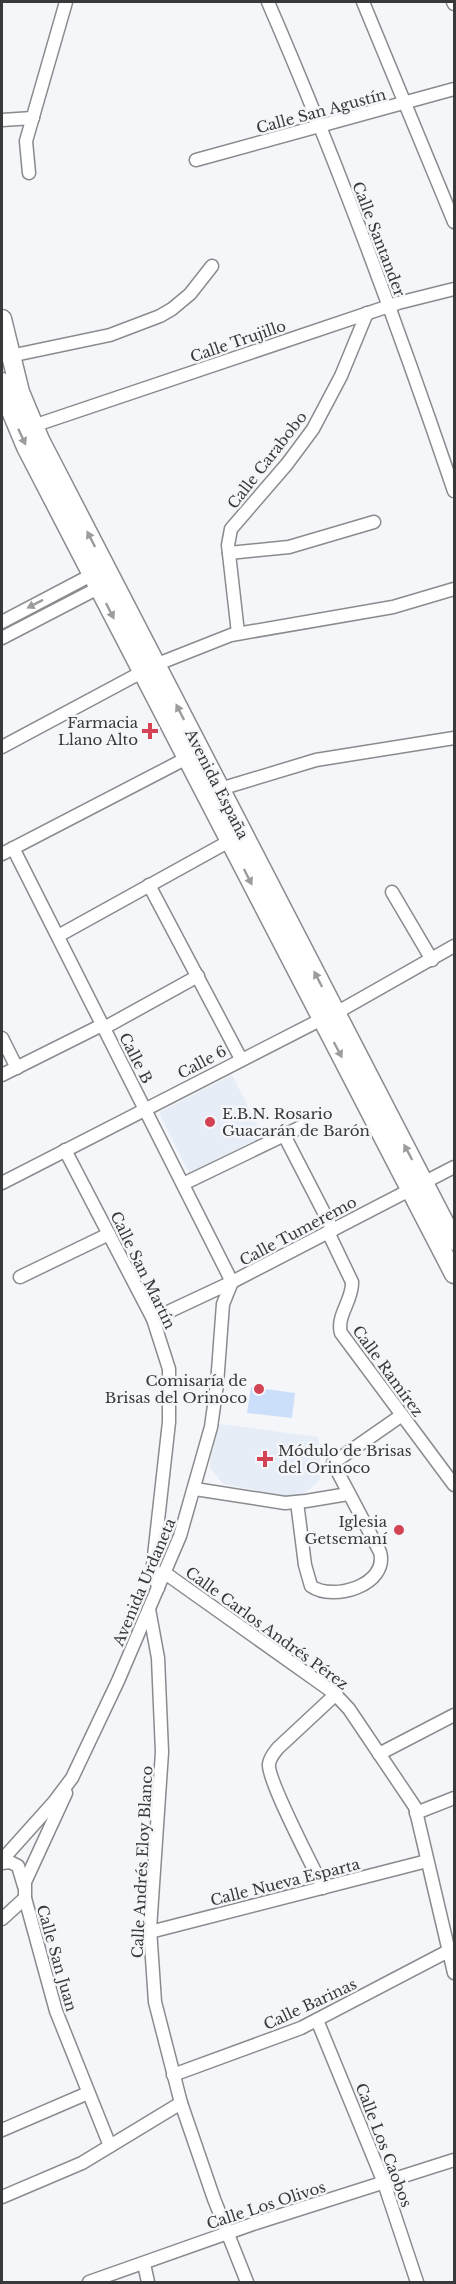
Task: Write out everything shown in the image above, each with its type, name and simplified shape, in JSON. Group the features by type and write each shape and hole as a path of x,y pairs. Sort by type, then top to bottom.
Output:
{"main road":[{"name":"Avenida España","path":"2,319 10,356 33,426 102,578"},
{"name":"Avenida España","path":"2,382 26,447 102,578 149,669 220,789 236,837"},
{"name":"Avenida España","path":"149,669 186,758 236,837 329,1016 417,1186 454,1274"},
{"name":"Avenida España","path":"417,1186 454,1241"}],"street":[{"path":"29,173 26,141 66,2"},
{"name":"Calle Santander","path":"268,2 320,127 388,306 454,490"},
{"path":"363,2 454,222"},
{"name":"Calle San Agustín","path":"196,160 454,90"},
{"path":"2,120 33,118"},
{"path":"10,356 110,335 160,316 190,294 212,266"},
{"name":"Calle Trujillo","path":"33,426 388,306 454,289"},
{"name":"Calle Carabobo","path":"238,633 228,545 231,530 301,446 329,402 367,313"},
{"path":"229,554 289,546 374,522"},
{"path":"2,622 102,578"},
{"path":"2,638 102,578"},
{"path":"2,747 149,669 216,640 238,633 393,607 454,589"},
{"path":"220,789 316,760 454,738"},
{"path":"7,851 186,758"},
{"path":"58,936 236,837"},
{"name":"Calle B","path":"7,851 58,936 232,1282"},
{"path":"149,885 241,1059"},
{"path":"392,892 432,960"},
{"name":"Calle 6","path":"2,1183 329,1016 454,946"},
{"path":"2,1076 103,1027 198,976"},
{"path":"2,1038 17,1068"},
{"path":"183,1184 303,1126"},
{"name":"Calle Ramírez","path":"284,1135 331,1231 352,1282 352,1289 340,1323 341,1333 454,1485"},
{"name":"Calle San Martín","path":"65,1150 153,1319 169,1369 171,1398 153,1565 158,1588"},
{"name":"Calle Tumeremo","path":"153,1319 232,1282 454,1167"},
{"path":"20,1277 109,1234"},
{"name":"Avenida Urdaneta","path":"2,1862 72,1778 118,1681 184,1526 211,1427 223,1305 232,1282"},
{"path":"297,1502 305,1565 310,1585 316,1590 341,1591 356,1587 370,1579 378,1571 381,1560 380,1552 333,1463 402,1415"},
{"path":"195,1490 250,1499 297,1502 348,1494"},
{"name":"Calle Carlos Andrés Pérez","path":"165,1573 336,1694 350,1709 415,1808 452,1950 454,1973"},
{"name":"Calle Andrés Eloy Blanco","path":"149,1609 158,1658 162,1752 150,1932 155,2002 181,2103 247,2283"},
{"path":"323,1888 278,1792 269,1765 270,1758 278,1748 336,1694"},
{"path":"379,1754 454,1715"},
{"path":"2,1919 24,1892 72,1778"},
{"path":"416,1813 454,1798"},
{"name":"Calle Nueva Esparta","path":"150,1932 427,1861"},
{"name":"Calle San Juan","path":"2,1862 10,1862 18,1866 56,2011 110,2146"},
{"name":"Calle Barinas","path":"172,2075 317,2020 452,1950"},
{"name":"Calle Los Caobos","path":"317,2020 384,2183 417,2283"},
{"path":"2,2130 88,2093"},
{"path":"2,2197 62,2173 181,2103"},
{"name":"Calle Los Olivos","path":"89,2283 227,2233 454,2160"},
{"path":"144,2264 148,2283"}],"shaded area":[{"name":"E.B.N. Rosario Guacarán de Barón","path":"232,1075 263,1136 189,1173 160,1112"},
{"path":"251,1387 295,1393 292,1418 247,1413"},
{"name":"Módulo de Brisas del Orinoco","path":"219,1424 318,1437 321,1475 318,1482 303,1494 291,1497 223,1484 211,1469 210,1461"}],"place":[{"name":"Farmacia Llano Alto","path":"150,731"},
{"name":"E.B.N. Rosario Guacarán de Barón","path":"210,1122"},
{"name":"Comisaría de Brisas del Orinoco","path":"259,1389"},
{"name":"Módulo de Brisas del Orinoco","path":"265,1459"},
{"name":"Iglesia Getsemaní","path":"399,1530"}]}
